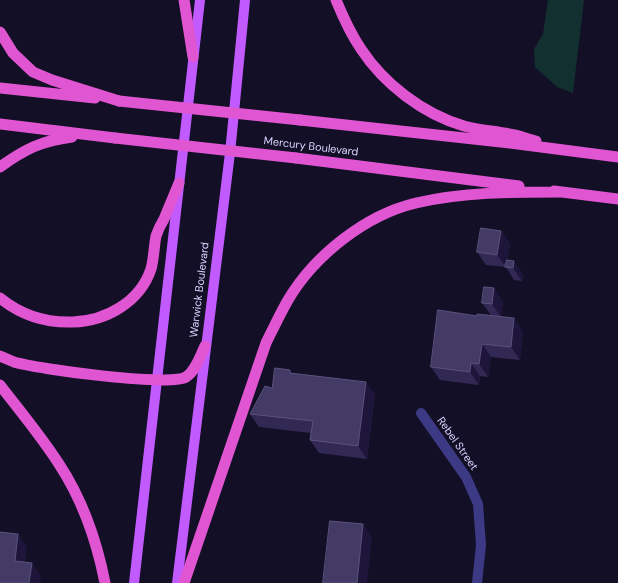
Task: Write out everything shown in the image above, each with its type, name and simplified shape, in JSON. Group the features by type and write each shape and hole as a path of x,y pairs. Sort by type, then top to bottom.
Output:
{"highway":[{"path":"184,0 193,57"},
{"path":"336,0 347,27 361,50 395,87 410,99 430,111 464,126 511,139 571,152 618,157"},
{"path":"0,32 13,53 32,72 52,80 119,101"},
{"path":"0,88 300,120 511,139"},
{"name":"Mercury Boulevard","path":"0,124 296,158 506,188"},
{"path":"0,167 20,153 37,145 87,134"},
{"path":"0,298 21,312 37,318 62,322 84,322 102,317 115,311 130,301 139,290 148,274 153,260 157,235 179,183"},
{"path":"184,583 266,343 289,299 309,271 329,251 377,218 414,203 451,196 506,188 560,192 618,199"},
{"path":"0,356 14,362 36,366 157,380 179,380 192,372 205,346"},
{"path":"0,385 59,464 77,498 89,526 102,566 105,583"}],"main road":[{"path":"134,583 200,0"},
{"name":"Warwick Boulevard","path":"177,583 205,346 230,153 245,0"}],"street":[{"name":"Rebel Street","path":"421,413 466,477 478,504 481,545 477,583"}],"green space":[{"path":"548,0 584,0 573,93 557,87 535,67 534,49 543,34"}],"building":[{"path":"481,228 501,231 497,255 477,252"},
{"path":"507,260 514,261 513,268 505,267"},
{"path":"484,287 494,288 492,304 482,303"},
{"path":"438,310 477,316 477,314 514,318 511,347 482,344 479,364 471,363 470,372 431,367"},
{"path":"275,368 290,370 290,373 366,382 358,446 310,440 313,421 250,414 265,386 272,388"},
{"path":"330,521 363,524 357,583 323,583"},
{"path":"0,532 18,534 15,561 32,563 29,583 0,583"}]}
